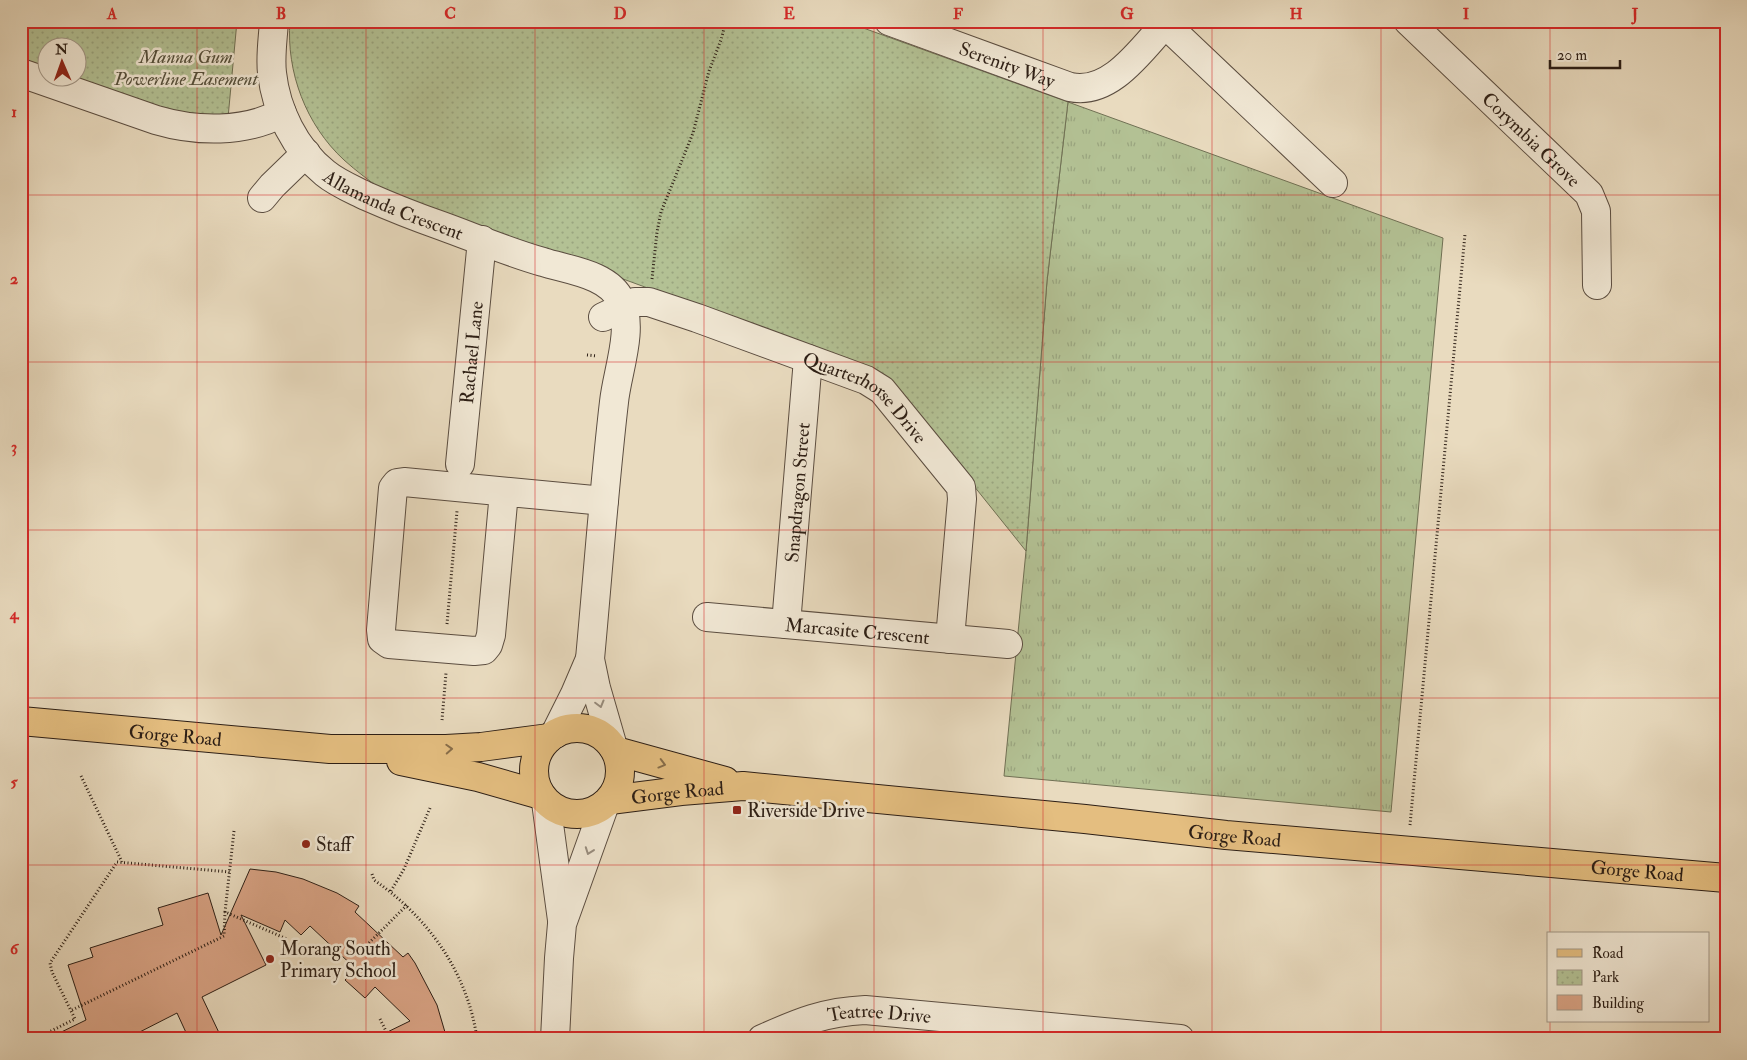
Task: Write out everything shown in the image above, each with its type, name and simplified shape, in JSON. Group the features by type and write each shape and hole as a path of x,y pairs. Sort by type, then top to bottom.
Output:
{"main road":[{"name":"Gorge Road","path":"21,721 330,749 446,749 481,747 552,736"},
{"path":"580,728 593,731 604,737 614,749 621,771 619,781 607,802 594,811 568,814 556,809 543,799 535,784 533,771 535,758 541,747 552,736 567,729 580,728"},
{"name":"Gorge Road","path":"330,749 478,777 543,799"},
{"name":"Gorge Road","path":"614,749 743,786"},
{"name":"Gorge Road","path":"607,802 681,791 743,786 1085,819 1193,832 1726,878"}],"street":[{"name":"Allamanda Crescent","path":"274,21 271,53 272,71 280,107 293,135 306,153 324,172 351,189 414,216 534,260 586,293 595,302 613,312 625,330 623,358 614,399"},
{"name":"Corymbia Grove","path":"1408,21 1589,194 1595,206 1597,218 1597,285"},
{"path":"1158,22 1333,183"},
{"name":"Serenity Way","path":"906,24 1070,87 1093,77 1158,22"},
{"path":"21,73 156,120 176,125 221,128 245,126 270,119 280,107"},
{"path":"262,198 306,153"},
{"name":"Rachael Lane","path":"459,476 482,240"},
{"name":"Quarterhorse Drive","path":"613,312 635,302 649,302 866,380 888,396 959,484 962,496 950,639"},
{"name":"Allamanda Crescent","path":"613,312 598,356 614,399"},
{"name":"Snapdragon Street","path":"786,624 808,359"},
{"path":"614,399 590,659 598,696 614,749"},
{"path":"504,492 491,635 488,645 484,650 474,651 389,644 382,639 392,488 397,483 459,476 504,492 604,501"},
{"name":"Marcasite Crescent","path":"707,617 1008,644"},
{"path":"552,736 575,694 590,659"},
{"path":"543,799 562,924"},
{"path":"555,1039 558,958 562,924 607,802"},
{"name":"Teatree Drive","path":"762,1039 801,1022 823,1015 865,1010 1180,1039"}],"path":[{"path":"649,302 661,212 693,134 709,71 726,21"},
{"path":"1408,851 1465,234"},
{"path":"442,720 447,658 446,636 459,476"},
{"path":"81,776 122,862"},
{"path":"391,891 404,869 430,808"},
{"path":"72,1010 224,936 234,832"},
{"path":"35,1039 75,1019 52,972 50,963 117,862 230,872"},
{"path":"372,874 374,880 407,905 433,935 455,969 468,1001 477,1039"},
{"path":"369,943 407,905"},
{"path":"226,912 287,939"},
{"path":"380,1019 390,1039"}],"green space":[{"name":"Manna Gum Powerline Easement","path":"21,21 237,21 228,118 181,113 88,86 88,38 38,38 38,68 21,61"},
{"path":"290,21 844,21 1068,102 1047,281 1026,551 885,375 383,191 349,164 331,146 309,114 295,78 291,59"},
{"path":"1068,102 1443,238 1391,812 1004,776 1026,551 1047,281"}],"building":[{"path":"250,869 276,872 303,879 337,893 359,906 355,912 403,957 408,953 415,963 437,1005 447,1039 373,1039 410,1021 375,987 365,998 345,980 356,969 310,926 301,935 285,920 280,932 241,915 266,965 202,997 222,1039 189,1039 177,1013 126,1039 47,1039 86,1020 68,965 93,957 90,948 163,925 158,908 208,893 221,935"}],"place":[{"name":"Riverside Drive","path":"737,810"},
{"name":"Staff","path":"306,844"},
{"name":"Morang South Primary School","path":"270,959"}]}
